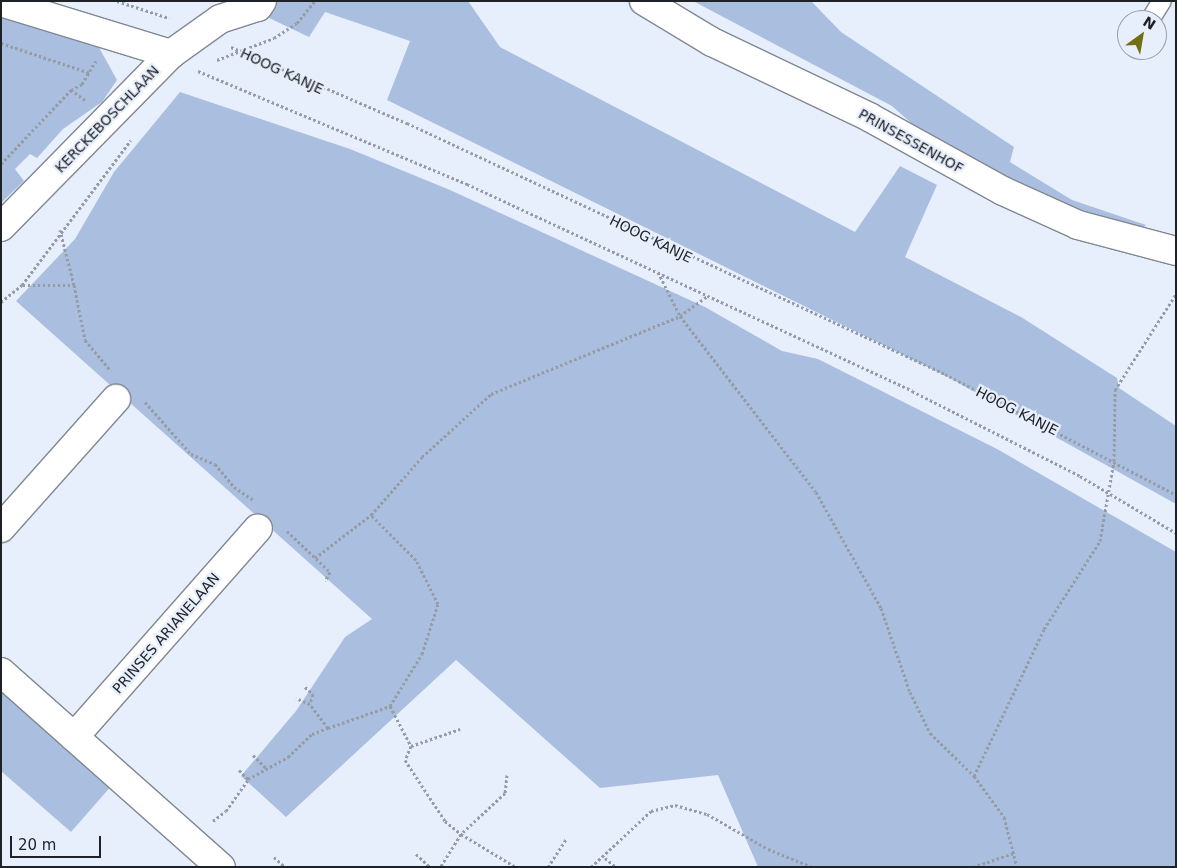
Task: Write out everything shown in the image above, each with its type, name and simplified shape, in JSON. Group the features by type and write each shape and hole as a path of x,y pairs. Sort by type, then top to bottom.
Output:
{"street":[{"name":"KERCKEBOSCHLAAN","path":"1,226 171,54 215,17 258,7 262,1"},
{"path":"1,2 171,54"},
{"name":"PRINSESSENHOF","path":"652,3 712,42 869,117 1003,191 1078,225 1176,251"},
{"path":"1,528 123,390"},
{"name":"PRINSES ARIANELAAN","path":"74,737 265,520"},
{"path":"1,672 221,867"}],"path":[{"name":"HOOG KANJE","path":"117,1 215,17 238,51 416,127 945,374 1176,495"},
{"path":"1,164 71,90 90,73 117,1"},
{"path":"212,62 274,38 297,23 315,1"},
{"path":"1,43 90,73"},
{"path":"188,76 194,70 203,66"},
{"name":"HOOG KANJE","path":"194,70 467,184 912,391 1108,492 1176,532"},
{"path":"71,90 93,106 94,130"},
{"path":"1,302 22,285 60,230 137,132"},
{"path":"60,230 85,340 123,390 165,420 191,454 215,464 265,520 315,558 330,572 325,581"},
{"path":"658,272 680,316 816,492 881,608 910,692 930,733 974,776 1004,817 1017,867"},
{"path":"22,285 74,285"},
{"path":"974,776 1044,629 1100,541 1114,461 1116,390 1176,294"},
{"path":"315,558 371,515 422,457 490,394 680,316 708,296"},
{"path":"193,842 226,811 248,779 267,769 312,734 390,706 422,654 438,604 416,560 371,515"},
{"path":"305,687 313,694 310,704"},
{"path":"296,698 310,704 328,728"},
{"path":"390,706 411,746"},
{"path":"460,728 411,746 405,760 445,821 461,834 516,867"},
{"path":"253,756 267,769"},
{"path":"239,770 248,779"},
{"path":"440,867 461,834 505,793 507,775"},
{"path":"591,867 604,858 651,811 675,805 707,814 768,849 812,867"},
{"path":"548,867 566,839"},
{"path":"973,867 1014,853"},
{"path":"416,854 430,867"},
{"path":"274,857 285,867"},
{"path":"604,858 616,867"}],"shaded area":[{"path":"277,1 468,1 500,47 855,232 900,166 937,185 905,257 1021,317 1117,378 1119,388 1176,426 1176,504 946,376 387,100 410,41 325,12 309,37 265,16"},
{"path":"693,1 811,1 841,32 1014,147 1010,162 1072,200 1146,225 1136,235 1051,201 928,138 892,106"},
{"path":"10,13 96,42 117,80 102,102 63,129 37,158 30,154 15,169 24,181 1,203 1,18"},
{"path":"180,92 350,149 450,190 705,307 782,351 818,359 997,449 1176,552 1176,867 758,867 718,775 600,788 456,660 286,817 241,776 296,711 345,637 372,619 16,301 75,239 114,172"},
{"path":"1,686 113,784 71,832 1,771"}]}
